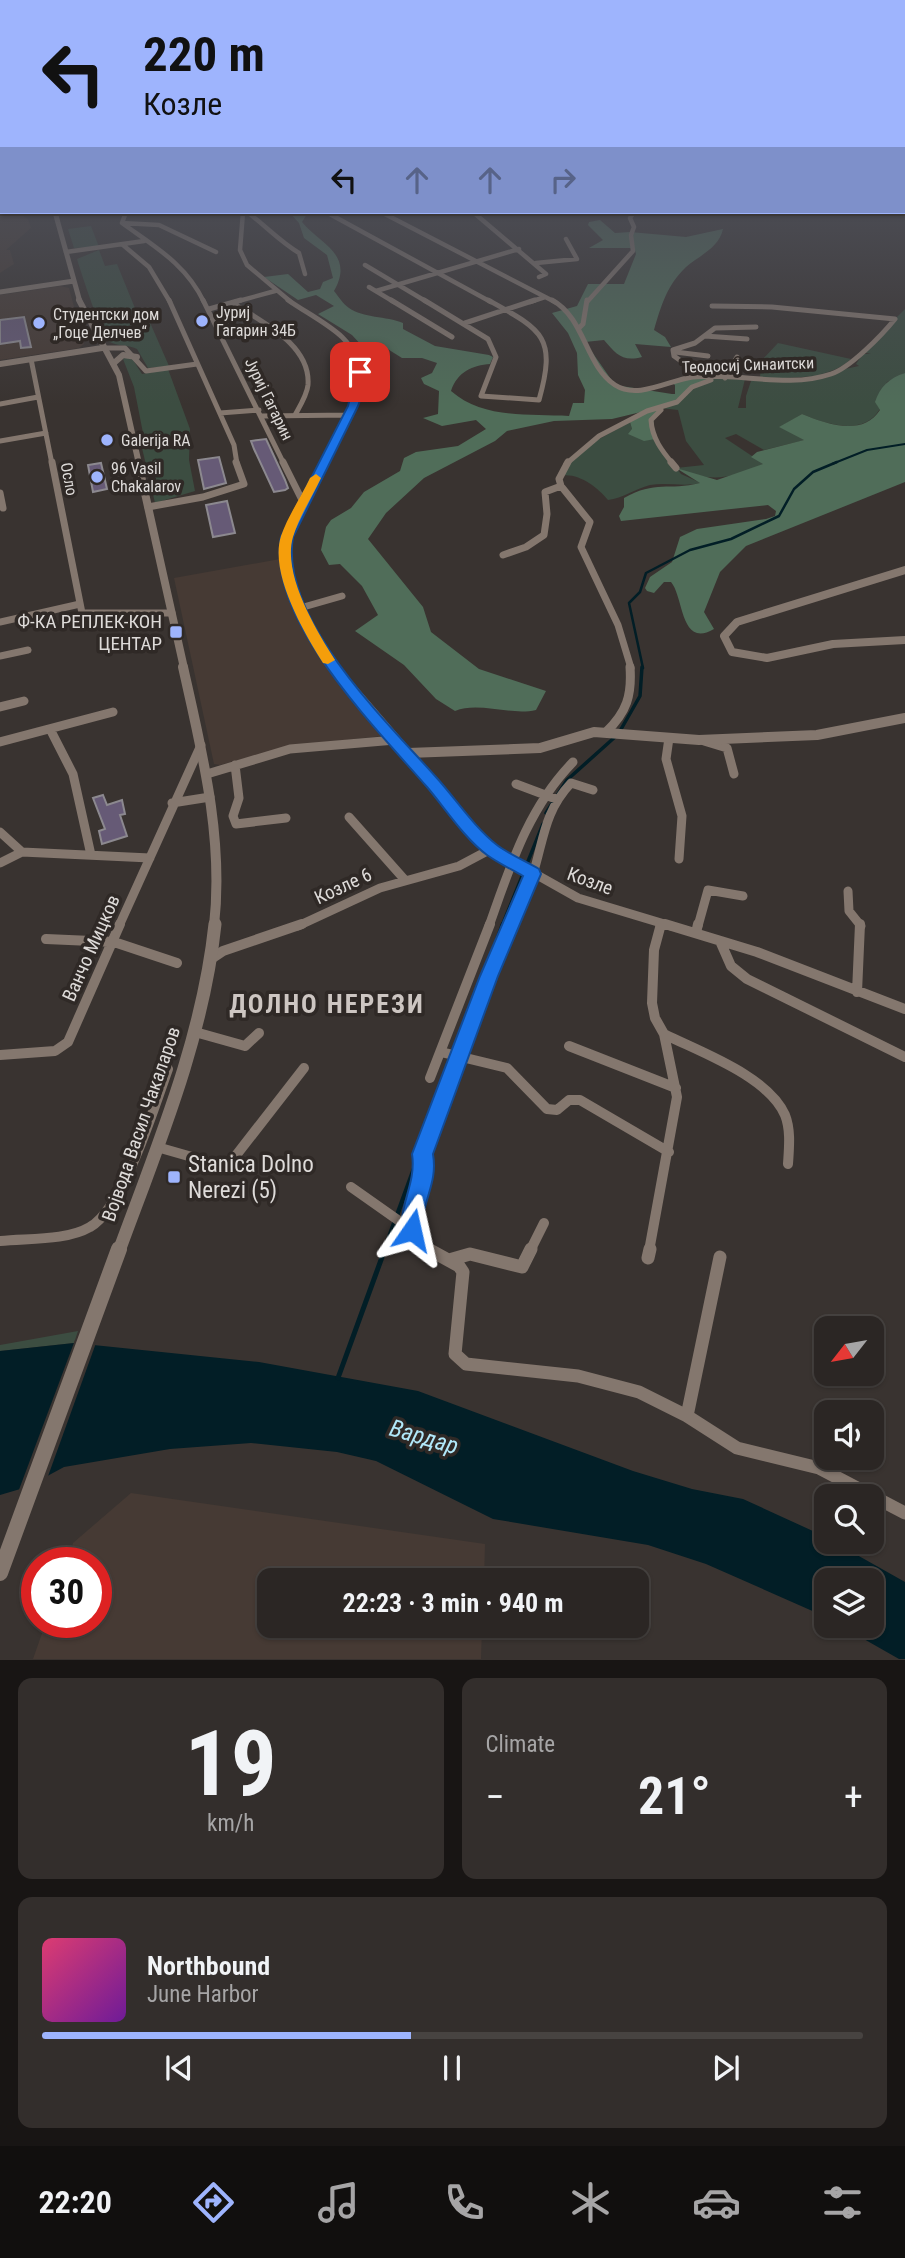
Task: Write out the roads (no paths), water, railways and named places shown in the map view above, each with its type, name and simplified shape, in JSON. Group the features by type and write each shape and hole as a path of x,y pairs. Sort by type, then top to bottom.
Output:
{"street":[{"name":"Војвода Васил Чакаларов","path":"0,1573 98,1311 195,1032 211,959 219,882 207,774 122,387 114,363 91,329 76,289 66,250"},
{"path":"67,254 87,250"},
{"path":"129,250 157,276 234,445 233,453 243,486 203,497 148,507"},
{"name":"Јуриј Гагарин","path":"157,250 190,275 303,502"},
{"name":"Козле","path":"242,250 242,257 252,272 331,329 354,352 359,366 360,384 349,415 303,502 287,537 284,552 300,608 316,642 333,667 395,740 491,849 578,898 720,941 905,1009"},
{"path":"295,250 299,253 305,274"},
{"path":"365,265 488,339 496,357 481,396 538,401 548,365 546,342 526,321 397,250"},
{"name":"Теодосиј Синаитски","path":"456,250 567,309 585,342 618,387 636,389 702,376 793,379 834,372 852,363 895,319 772,307 712,306"},
{"path":"376,291 514,250"},
{"path":"521,250 546,274 539,277"},
{"path":"536,263 577,259 572,250"},
{"path":"579,328 583,324 587,299 633,250"},
{"path":"51,284 72,273"},
{"path":"0,292 74,281"},
{"path":"51,284 69,285 76,289"},
{"path":"369,287 452,337"},
{"path":"209,309 275,291"},
{"path":"465,323 545,297"},
{"path":"233,303 283,338 303,359 308,383 295,415"},
{"path":"674,352 715,328 756,327"},
{"path":"64,354 87,345 91,329"},
{"path":"705,336 747,339"},
{"path":"0,364 102,348 136,355 146,371 197,364"},
{"path":"674,352 674,356 702,376"},
{"path":"674,352 708,356"},
{"path":"64,354 91,355 114,363 123,355 136,355"},
{"path":"725,378 737,357"},
{"name":"Осло","path":"31,359 80,604"},
{"path":"606,732 627,709 632,680 628,657 581,547 590,522 561,486 559,479 567,463 599,436 639,415 680,401 692,387 716,377"},
{"path":"0,404 38,397"},
{"path":"668,405 653,416 650,425 659,447 676,468"},
{"path":"220,413 349,415"},
{"path":"0,441 46,433"},
{"path":"503,555 526,547 544,535 547,514 545,492 561,486"},
{"path":"0,493 2,508"},
{"path":"905,570 737,622 726,630 724,636 732,652 758,660 775,659 833,644 905,640"},
{"path":"300,608 342,596"},
{"path":"0,622 80,604 82,613 89,615 172,613"},
{"path":"0,656 28,650"},
{"path":"0,707 24,701"},
{"path":"0,742 113,712"},
{"path":"408,753 532,749 557,745 594,732 699,740 817,735 905,718"},
{"path":"50,729 73,774 91,855"},
{"path":"669,738 666,759 682,816 679,859"},
{"path":"207,774 290,749 395,740"},
{"path":"699,740 727,748 734,774"},
{"name":"Ванчо Мицков","path":"0,1055 55,1051 64,1046 114,942 172,803 201,745"},
{"path":"430,1078 485,937 505,877 544,794 573,762"},
{"path":"235,765 239,798 233,817 236,824 286,818"},
{"path":"412,1230 411,1218 426,1174 423,1154 503,942 533,874 541,837 556,799 571,783 593,790"},
{"path":"516,784 556,799"},
{"path":"172,803 210,797"},
{"path":"349,817 404,880"},
{"path":"0,832 22,852"},
{"name":"Козле 6","path":"211,959 223,951 283,933 404,880 459,866 491,849"},
{"path":"0,863 22,852 150,858"},
{"path":"696,933 708,890 743,896"},
{"path":"848,891 849,911 861,926 857,992"},
{"path":"648,1258 675,1121 677,1088 664,1034 655,1018 652,1003 654,950 661,923"},
{"path":"485,937 503,942"},
{"path":"46,939 114,942 177,964"},
{"path":"720,941 731,966 747,979 905,1057"},
{"path":"195,1032 245,1046 259,1033"},
{"path":"664,1034 768,1089 788,1122 788,1164"},
{"path":"569,1046 677,1088"},
{"path":"440,1052 508,1068 547,1109 557,1110 569,1100 580,1100 669,1152"},
{"path":"157,1147 228,1167 304,1068"},
{"path":"0,1241 87,1229 104,1217 141,1144 168,1069"},
{"path":"351,1187 412,1230 419,1242 459,1266 464,1280 454,1349 461,1361 578,1376 639,1392 687,1416 737,1448 819,1468 905,1513"},
{"path":"449,1260 461,1254 476,1252 512,1267 522,1267 544,1223"},
{"path":"687,1416 720,1257"}],"water":[{"name":"Вардар","path":"74,1343 259,1362 418,1391 633,1471 692,1489 743,1499 814,1532 814,1554 855,1554 880,1568 814,1568 814,1612 706,1564 648,1545 493,1519 376,1461 337,1452 251,1443 170,1449 64,1467 27,1487 0,1495 0,1351"},
{"path":"884,1570 905,1582 905,1659 899,1659 862,1638 884,1638"}],"waterway":[{"path":"837,462 867,450 905,444"},
{"path":"643,668 629,603 640,592 646,573 690,550 731,539 779,516 794,489 813,472 837,462"},
{"path":"832,464 837,462"},
{"path":"620,731 640,696 642,667"},
{"path":"546,813 567,780 615,737"},
{"path":"502,926 543,824"},
{"path":"465,1029 503,924"},
{"path":"384,1251 419,1155"},
{"path":"338,1378 385,1249"}],"place":[{"name":"Јуриј Гагарин 34Б","path":"202,321"},
{"name":"Студентски дом „Гоце Делчев“","path":"39,323"},
{"name":"Galerija RA","path":"107,440"},
{"name":"96 Vasil Chakalarov","path":"97,477"},
{"name":"Ф-КА РЕПЛЕК-КОН ЦЕНТАР","path":"176,632"},
{"name":"Stanica Dolno Nerezi (5)","path":"174,1177"}],"district":[{"name":"ДОЛНО НЕРЕЗИ","path":"327,1004"}]}
